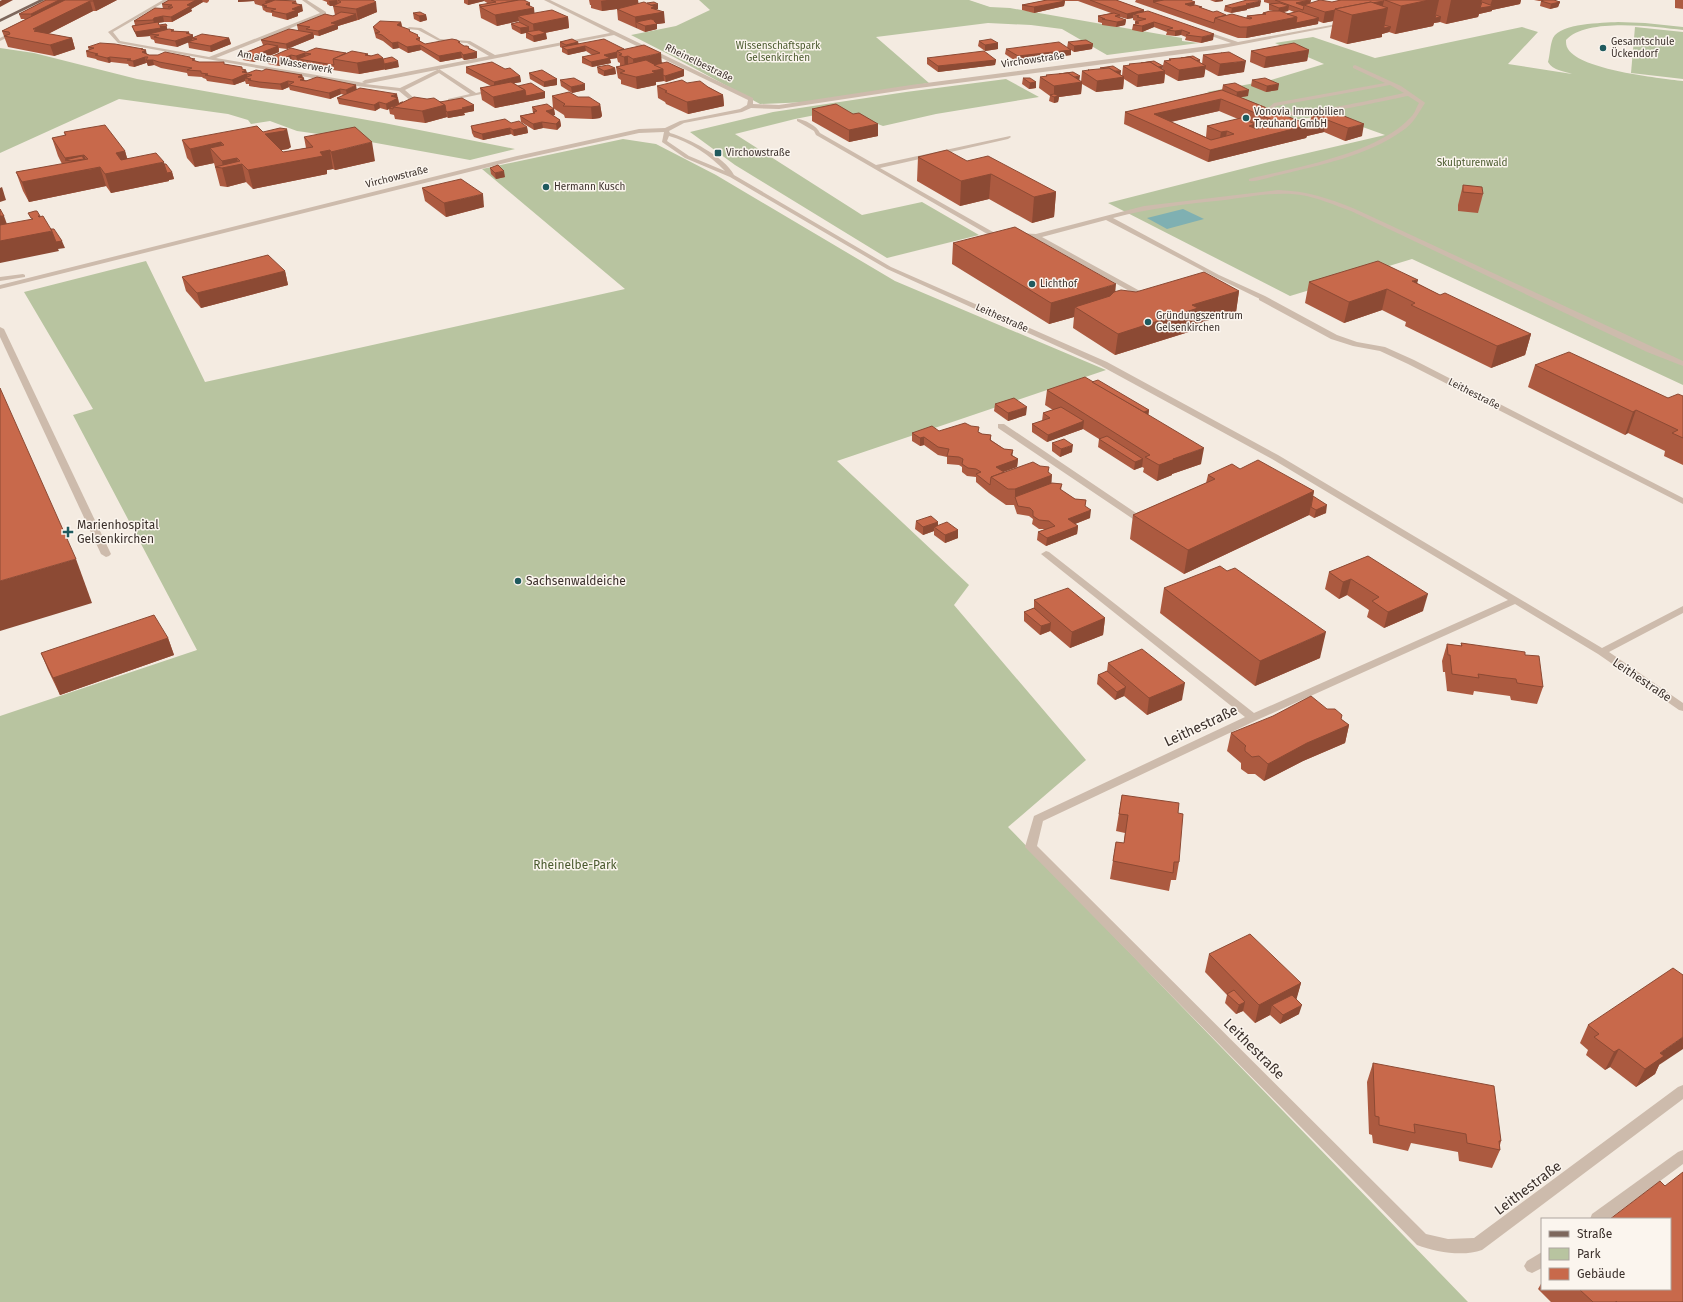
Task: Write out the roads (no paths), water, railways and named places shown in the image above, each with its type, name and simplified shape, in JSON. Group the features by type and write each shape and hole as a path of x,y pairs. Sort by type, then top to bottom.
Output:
{"main road":[{"path":"0,21 43,0"}],"street":[{"name":"Am alten Wasserwerk","path":"166,0 110,32 118,42 357,84 401,90 413,100 432,104"},
{"name":"Am alten Wasserwerk","path":"210,58 324,13 304,0"},
{"name":"Rheinelbestraße","path":"546,0 751,99 750,106"},
{"name":"Virchowstraße","path":"0,287 517,158 638,131 666,132 682,122 742,110 750,106 779,107 911,87 1237,44 1352,22"},
{"path":"409,28 419,29 439,40 468,42 494,57"},
{"path":"0,40 21,29"},
{"path":"1200,30 1237,44"},
{"name":"Am alten Wasserwerk","path":"357,84 437,70 616,33"},
{"path":"1251,180 1365,150 1396,132 1414,117 1422,103 1391,83 1355,67"},
{"name":"Am alten Wasserwerk","path":"401,90 437,70"},
{"path":"437,70 475,95"},
{"path":"1391,83 1274,105 1271,108 1274,112 1282,114 1303,114 1409,94"},
{"path":"446,101 496,91"},
{"path":"799,120 816,130 818,134 991,234 1006,235"},
{"name":"Leithestraße","path":"732,176 723,165 681,137 666,132 664,141 670,147 709,168 732,176 888,268 1104,364 1271,459 1381,519 1602,652 1683,708"},
{"path":"876,167 1008,138"},
{"path":"1013,235 1036,236 1144,208 1255,194 1278,192 1300,193 1314,196 1353,210 1451,255 1559,308 1683,364"},
{"name":"Leithestraße","path":"1108,218 1334,337 1356,344 1382,349 1411,362 1683,501"},
{"path":"1036,236 1146,298 1133,301"},
{"name":"Virchowstraße","path":"0,279 72,270"},
{"path":"0,329 106,554"},
{"path":"1002,426 1136,517 1150,511"},
{"name":"Leithestraße","path":"1046,554 1253,718"},
{"name":"Leithestraße","path":"1515,600 1253,718 1038,819 1031,847 1422,1240 1448,1246 1477,1245 1683,1091"},
{"name":"Leithestraße","path":"1602,652 1683,609"},
{"path":"1598,1218 1683,1156"}],"water":[{"path":"1183,209 1204,219 1167,229 1147,218"}],"place":[{"name":"Gesamtschule Ückendorf","path":"1603,48"},
{"name":"Vonovia Immobilien Treuhand GmbH","path":"1246,118"},
{"name":"Virchowstraße","path":"718,153"},
{"name":"Hermann Kusch","path":"546,187"},
{"name":"Lichthof","path":"1032,284"},
{"name":"Gründungszentrum Gelsenkirchen","path":"1148,322"},
{"name":"Marienhospital Gelsenkirchen","path":"68,532"},
{"name":"Sachsenwaldeiche","path":"518,581"}],"park label":[{"name":"Wissenschaftspark Gelsenkirchen","path":"778,52"},
{"name":"Skulpturenwald","path":"1472,163"},
{"name":"Rheinelbe-Park","path":"575,865"}]}
